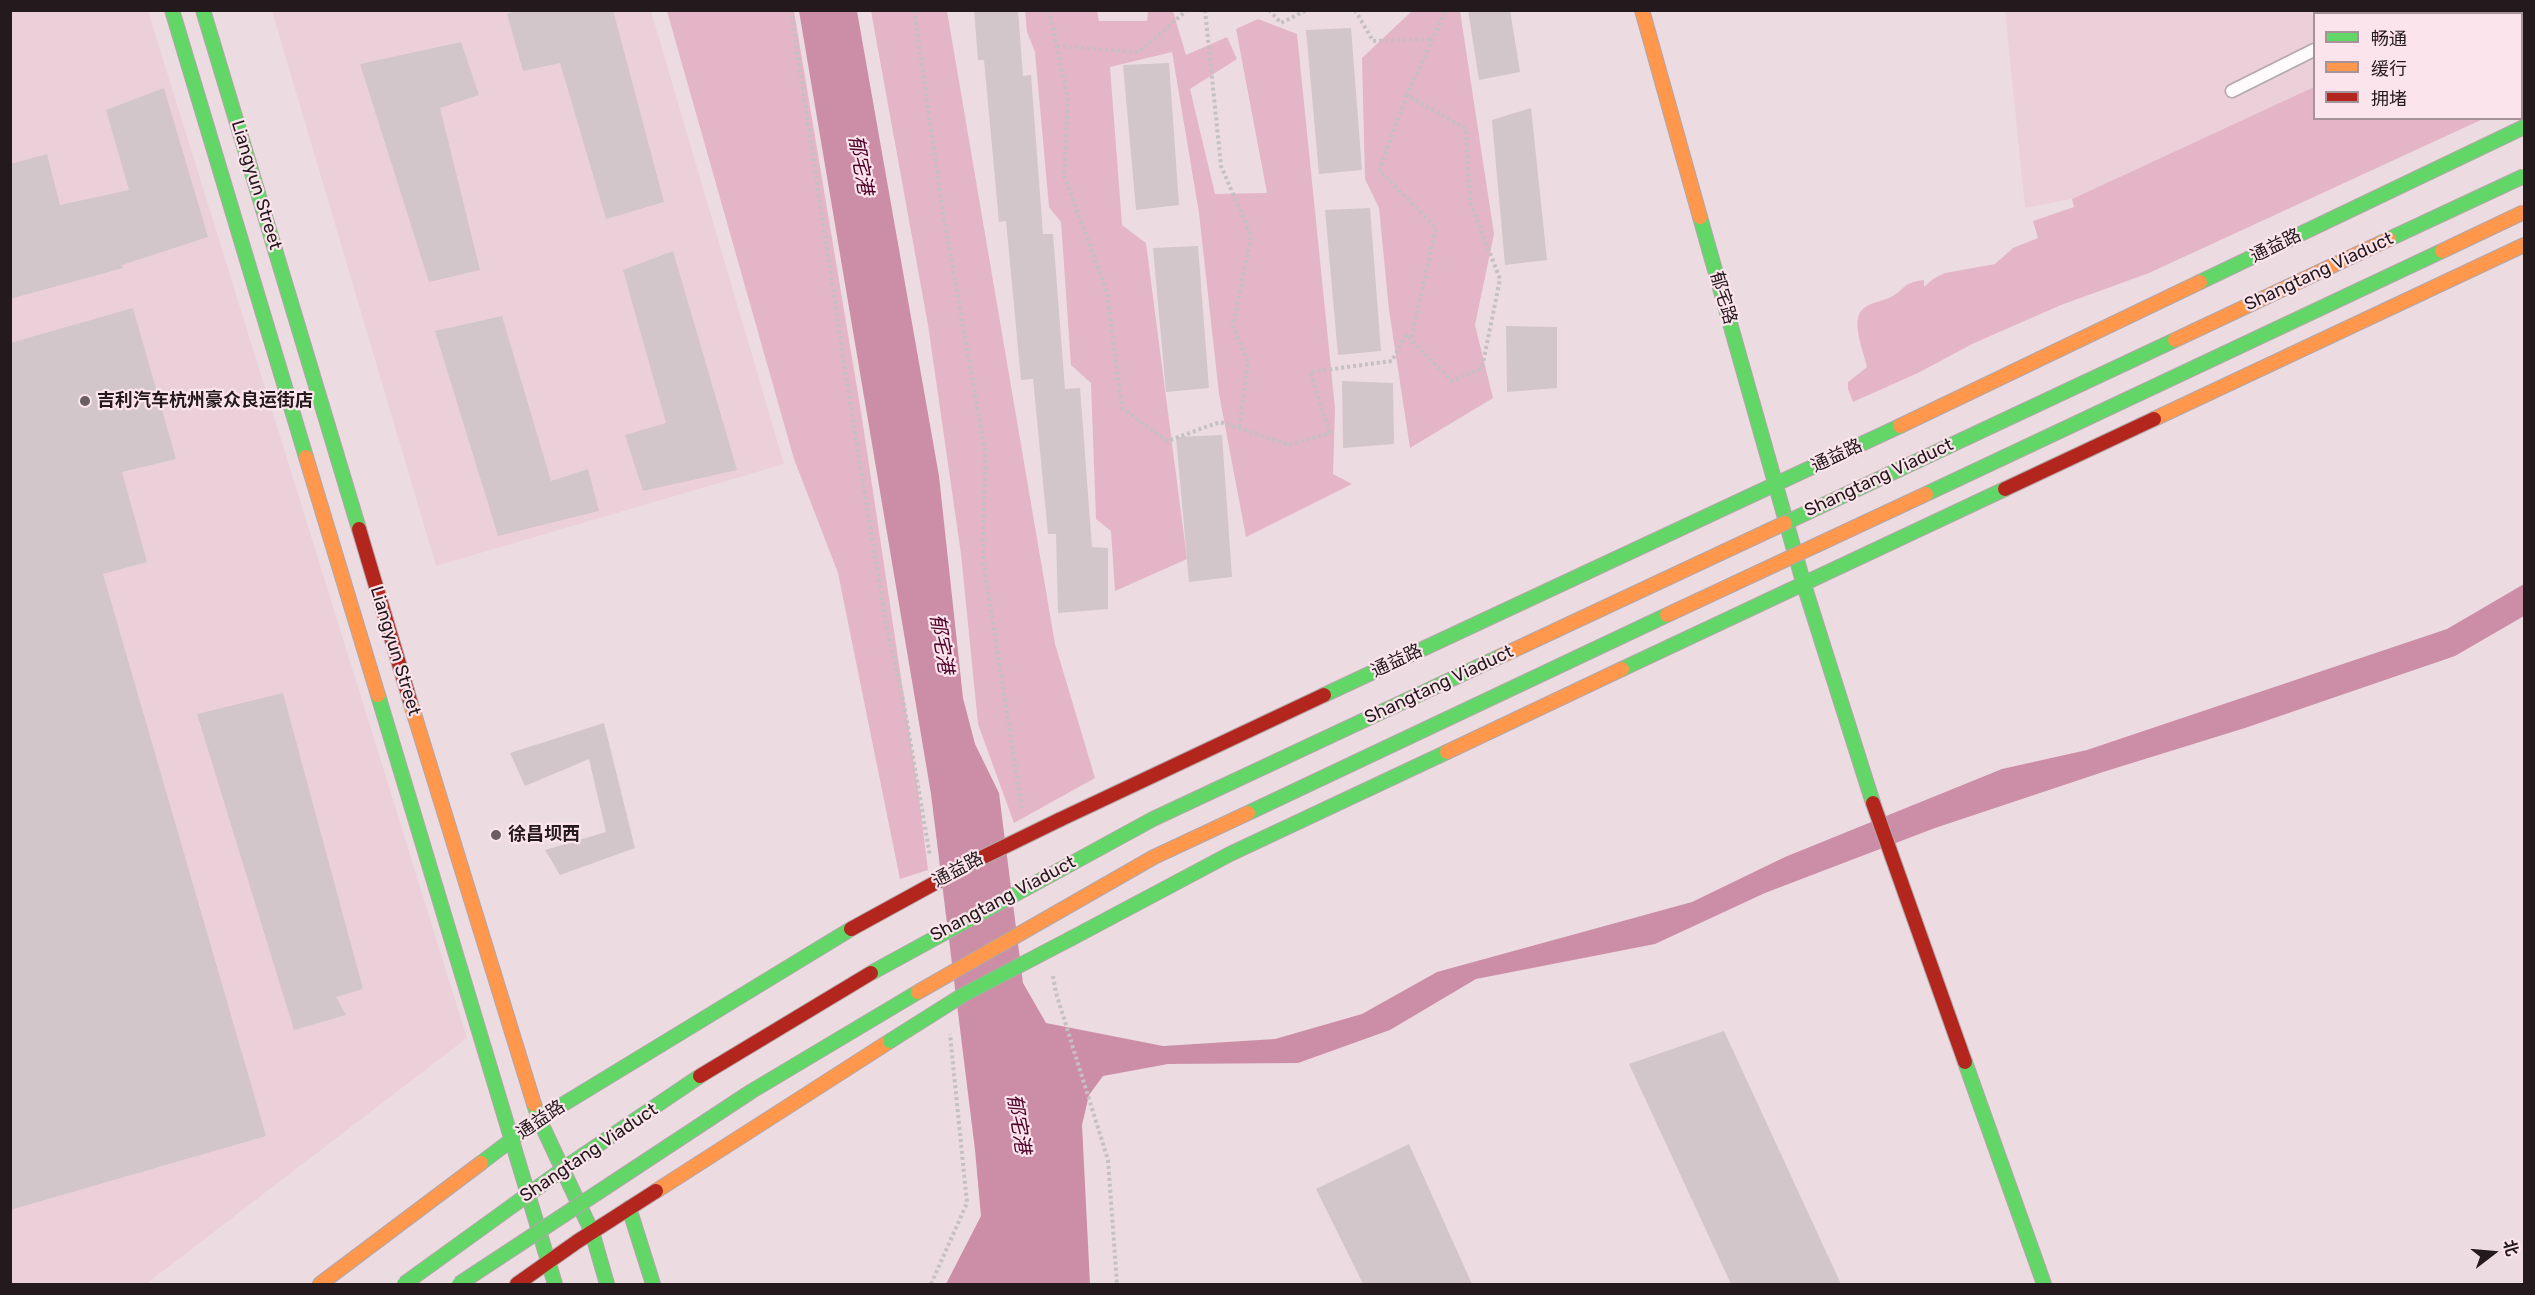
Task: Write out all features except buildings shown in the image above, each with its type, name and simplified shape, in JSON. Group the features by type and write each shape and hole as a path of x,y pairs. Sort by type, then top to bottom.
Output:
{"main road":[{"name":"Liangyun Street","path":"172,10 555,1284"},
{"name":"Liangyun Street","path":"203,10 454,846 539,1119 592,1232 607,1284"},
{"name":"郁宅路","path":"1642,10 1804,585 1864,780 2044,1284"},
{"name":"通益路","path":"320,1284 539,1119 851,928 975,861 1205,750 1776,484 2524,127"},
{"name":"Shangtang Viaduct","path":"404,1284 531,1191 746,1047 936,934 1143,825 2524,177"},
{"name":"Shangtang Viaduct","path":"459,1284 752,1091 952,971 1154,857 2524,212"},
{"path":"517,1284 629,1208 963,995 1230,855 2524,245"},
{"path":"629,1208 652,1284"}],"lane":[{"path":"2232,91 2313,50"}],"path":[{"path":"790,10 886,623 903,699 932,867"},
{"path":"914,10 942,207 985,451 983,560 1023,816"},
{"path":"1049,10 1068,98 1064,176 1107,292 1122,408 1167,441 1220,422 1290,445 1329,433 1310,372 1392,361 1406,335 1452,381 1482,368 1500,279 1470,202 1467,129 1407,95"},
{"path":"1057,46 1140,52 1187,10"},
{"path":"1205,10 1221,166 1251,236 1233,326 1248,362 1239,428"},
{"path":"1269,10 1281,23 1307,10"},
{"path":"1355,10 1372,41 1434,39"},
{"path":"1411,340 1436,228 1379,170 1407,95 1446,10"},
{"path":"1052,970 1056,993 1108,1160 1117,1284"},
{"path":"931,1284 967,1203 949,1029"}],"shaded area":[{"path":"2478,10 2524,11 2524,99 2523,12 2473,12"},
{"path":"10,11 148,11 467,1038 146,1284 11,1284"},
{"path":"272,11 651,11 784,464 436,566"},
{"path":"667,11 794,11 861,412 928,870 900,879 838,573 794,459"},
{"path":"871,11 947,11 1055,644 1095,778 1014,823 978,724 961,554 928,325"},
{"path":"1025,11 1097,11 1099,21 1147,21 1148,11 1173,11 1186,55 1227,37 1237,59 1190,89 1215,194 1267,193 1236,29 1258,19 1297,34 1335,408 1333,474 1352,484 1246,537 1219,394 1199,213 1172,52 1110,67 1122,225 1146,243 1187,559 1115,591 1111,531 1096,519 1091,383 1071,365 1061,222 1049,207 1035,52 1027,32"},
{"path":"1412,11 1460,11 1494,234 1475,325 1493,398 1410,448 1389,310 1379,208 1365,179 1362,58"},
{"path":"2005,11 2478,11 2313,12 2313,87 2072,199 2025,208"},
{"path":"2313,87 2313,120 2481,120 2149,273 2061,305 1972,344 1920,372 1853,402 1848,382 1867,367 1858,328 1860,313 1864,308 1891,297 1911,283 1924,280 1924,287 1945,273 1995,264 2013,248 2038,238 2033,221 2074,207 2072,199"}],"water":[{"name":"郁宅港","path":"799,11 857,11 939,476 963,698 975,744 999,793 1023,983 1046,1023 1163,1046 1275,1039 1362,1014 1437,972 1692,902 1785,857 2002,769 2087,750 2447,629 2524,584 2524,616 2455,656 2245,728 1935,828 1765,893 1655,944 1476,979 1390,1030 1298,1063 1168,1064 1103,1076 1089,1095 1082,1125 1090,1284 946,1284 981,1216 975,1150 931,794"}],"traffic: fast":[{"path":"172,10 306,457"},
{"path":"203,10 359,529"},
{"path":"2200,282 2524,127"},
{"path":"2389,239 2524,176"},
{"path":"1700,217 1804,585 1873,803"},
{"path":"1926,494 2442,251"},
{"path":"1785,523 2175,340"},
{"path":"1324,695 1900,426"},
{"path":"1622,669 2005,489"},
{"path":"1248,813 1667,615"},
{"path":"871,973 1153,819 1501,656"},
{"path":"378,695 555,1284"},
{"path":"1072,938 1230,854 1447,752"},
{"path":"481,1163 539,1119 851,929"},
{"path":"890,1041 963,995 1072,938"},
{"path":"459,1284 752,1091 918,992"},
{"path":"1965,1062 2044,1284"},
{"path":"404,1284 573,1162 700,1076"},
{"path":"534,1104 592,1232 607,1284"},
{"path":"629,1208 653,1284"}],"traffic: slow":[{"path":"1642,10 1700,217"},
{"path":"2442,251 2524,212"},
{"path":"2175,340 2389,239"},
{"path":"2154,419 2524,245"},
{"path":"1900,426 2200,282"},
{"path":"306,457 378,695"},
{"path":"1667,615 1926,494"},
{"path":"1501,656 1785,523"},
{"path":"1447,752 1622,669"},
{"path":"411,704 534,1104"},
{"path":"918,992 1154,857 1248,813"},
{"path":"656,1191 890,1041"},
{"path":"320,1284 481,1163"}],"traffic: jam":[{"path":"2005,489 2154,419"},
{"path":"359,529 411,704"},
{"path":"1059,820 1324,695"},
{"path":"1873,803 1965,1062"},
{"path":"851,929 975,861 1059,820"},
{"path":"700,1076 871,973"},
{"path":"517,1284 578,1241 656,1191"}],"place":[{"name":"吉利汽车杭州豪众良运街店","path":"85,401"},
{"name":"徐昌坝西","path":"496,835"}]}
